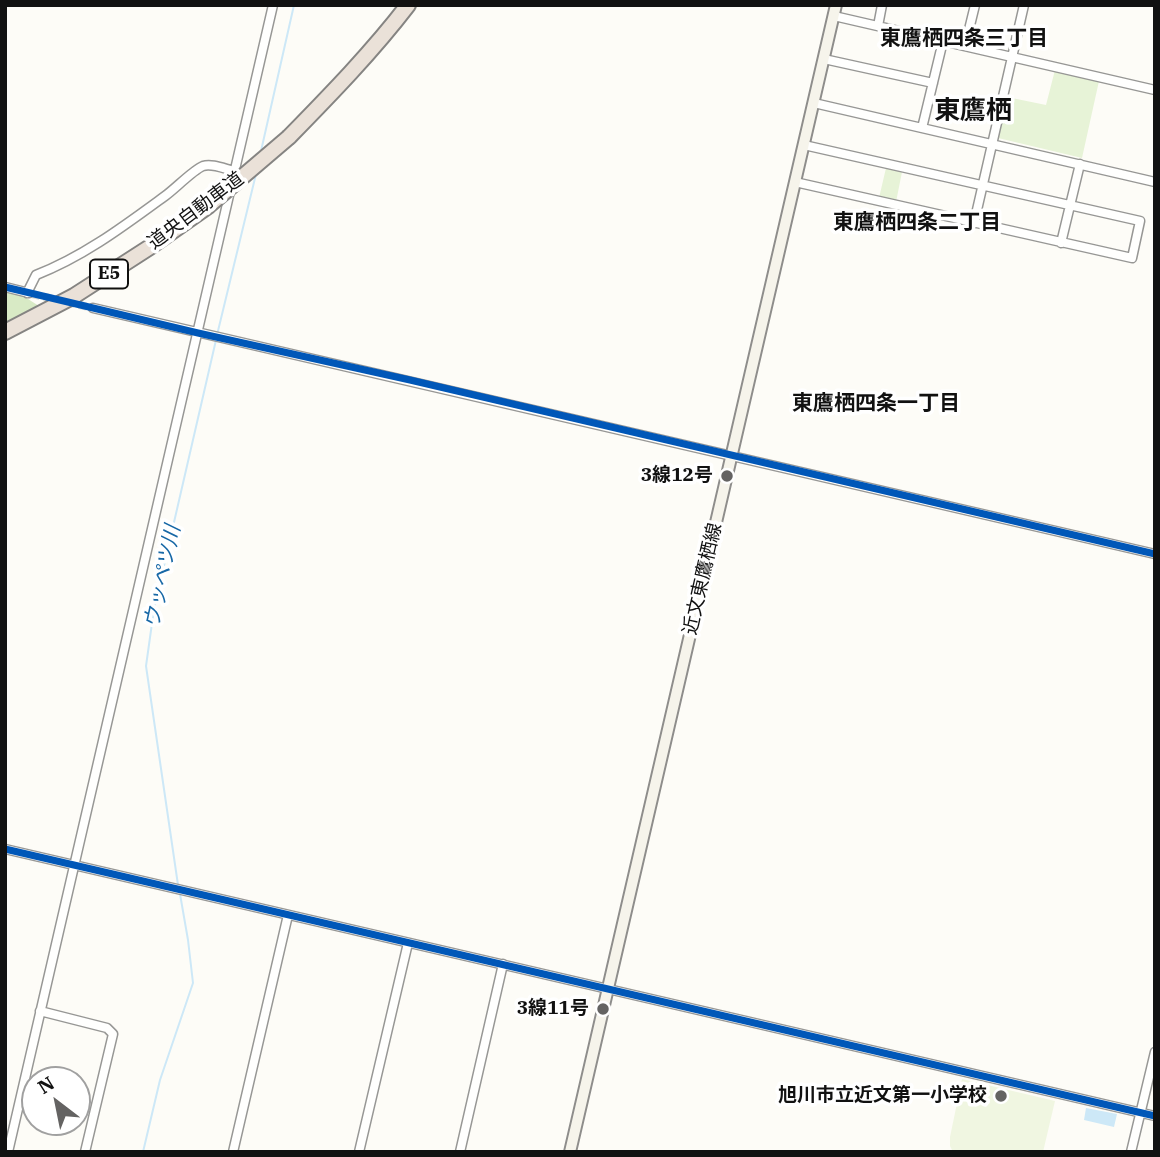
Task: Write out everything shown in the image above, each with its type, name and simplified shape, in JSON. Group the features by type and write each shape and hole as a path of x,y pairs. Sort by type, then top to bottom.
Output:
{"highway":[{"name":"道央自動車道","path":"335,91 398,5"},
{"name":"道央自動車道","path":"5,332 74,296 207,207 289,137 335,91 408,5"}],"street":[{"path":"8,1152 273,5"},
{"path":"878,26 883,5"},
{"path":"965,46 975,5"},
{"path":"974,223 1024,5"},
{"path":"835,11 878,26 1155,90"},
{"name":"近文東鷹栖線","path":"570,1152 835,11"},
{"path":"922,128 943,41"},
{"path":"824,59 933,83"},
{"path":"814,103 1155,182"},
{"path":"795,182 1132,258 1140,221 804,145"},
{"path":"1061,243 1080,164"},
{"path":"5,287 30,293 36,275 70,260 100,241 175,189 199,168 211,165 234,171"},
{"path":"93,308 1155,554"},
{"path":"5,849 1155,1116"},
{"path":"233,1152 288,915"},
{"path":"359,1152 408,943"},
{"path":"460,1152 503,964"},
{"path":"40,1011 107,1028 113,1034 85,1152"},
{"path":"1131,1152 1155,1052"}],"green space":[{"path":"1055,70 1099,81 1082,158 998,138 1007,97 1046,105"},
{"path":"886,168 902,172 896,202 879,198"},
{"path":"11,288 42,308 5,326 5,291"},
{"path":"962,1079 1055,1101 1043,1152 953,1152 950,1137"}],"water":[{"path":"1086,1108 1117,1114 1114,1127 1084,1120"}],"waterway":[{"name":"ウッペツ川","path":"261,151 294,5"},
{"name":"ウッペツ川","path":"217,335 256,174"},
{"name":"ウッペツ川","path":"178,885 146,666 154,609 216,340"},
{"name":"ウッペツ川","path":"143,1152 160,1080 193,983 180,894"}],"tunnel":[{"path":"32,294 93,308"}],"cycle path":[{"path":"5,287 1155,554"},
{"path":"5,849 1155,1116"}],"place":[{"name":"3線12号","path":"727,476"},
{"name":"3線11号","path":"603,1009"},
{"name":"旭川市立近文第一小学校","path":"1001,1096"}],"district":[{"name":"東鷹栖四条三丁目","path":"964,39"},
{"name":"東鷹栖","path":"973,111"},
{"name":"東鷹栖四条二丁目","path":"917,223"},
{"name":"東鷹栖四条一丁目","path":"876,404"}]}
